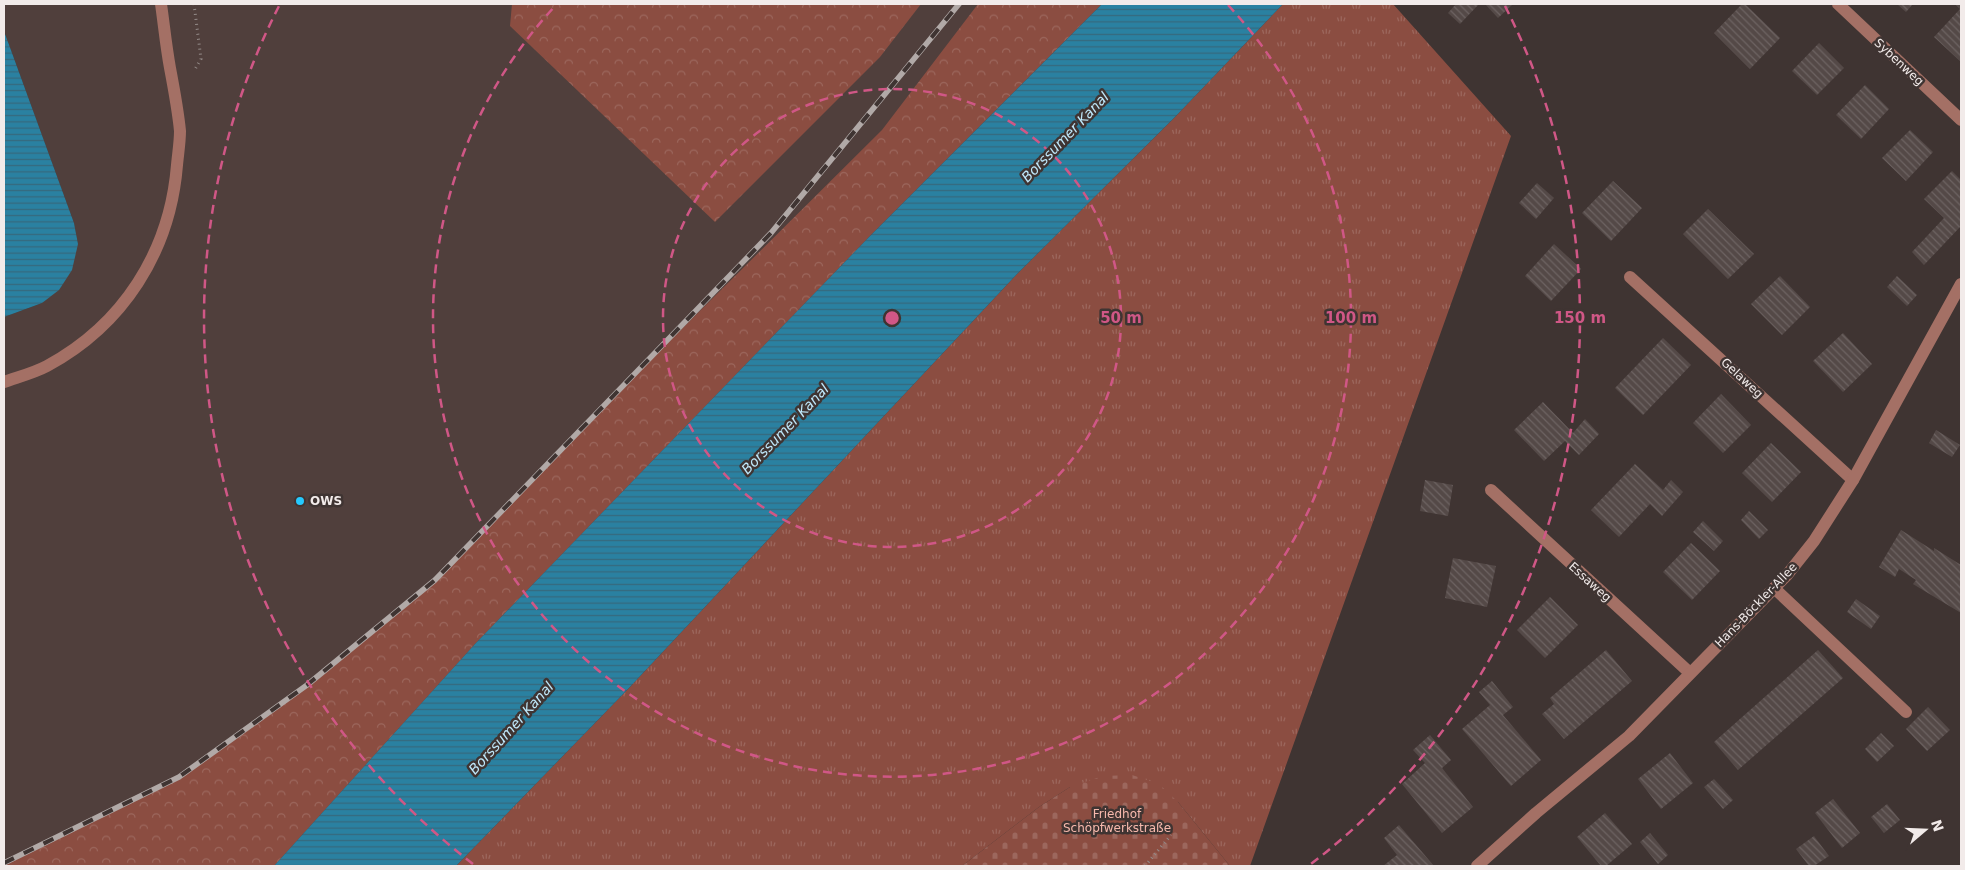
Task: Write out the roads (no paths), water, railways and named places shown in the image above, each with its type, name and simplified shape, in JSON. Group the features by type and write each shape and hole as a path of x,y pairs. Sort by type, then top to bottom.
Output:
{"street":[{"path":"4,382 45,367 74,350 96,333 123,304 144,275 159,244 170,215 176,180 180,133 161,4"},
{"name":"Sybenweg","path":"1838,4 1961,120"},
{"name":"Gelaweg","path":"1630,277 1853,480"},
{"name":"Hans-Böckler-Allee","path":"1477,866 1536,813 1629,736 1787,574 1814,541 1853,480 1961,284"},
{"name":"Essaweg","path":"1491,490 1690,673"},
{"path":"1774,588 1906,712"}],"water":[{"name":"Borssumer Kanal","path":"1102,4 1283,4 1175,117 1017,274 628,689 456,866 274,866 475,644 869,237"},
{"path":"4,31 74,223 78,244 72,270 59,290 42,303 4,317"}],"railway":[{"path":"4,863 179,777 307,685 435,580 771,233 959,4"}],"place":[{"name":"OWS","path":"300,501"}],"park label":[{"name":"Friedhof Schöpfwerkstraße","path":"1117,821"}]}
